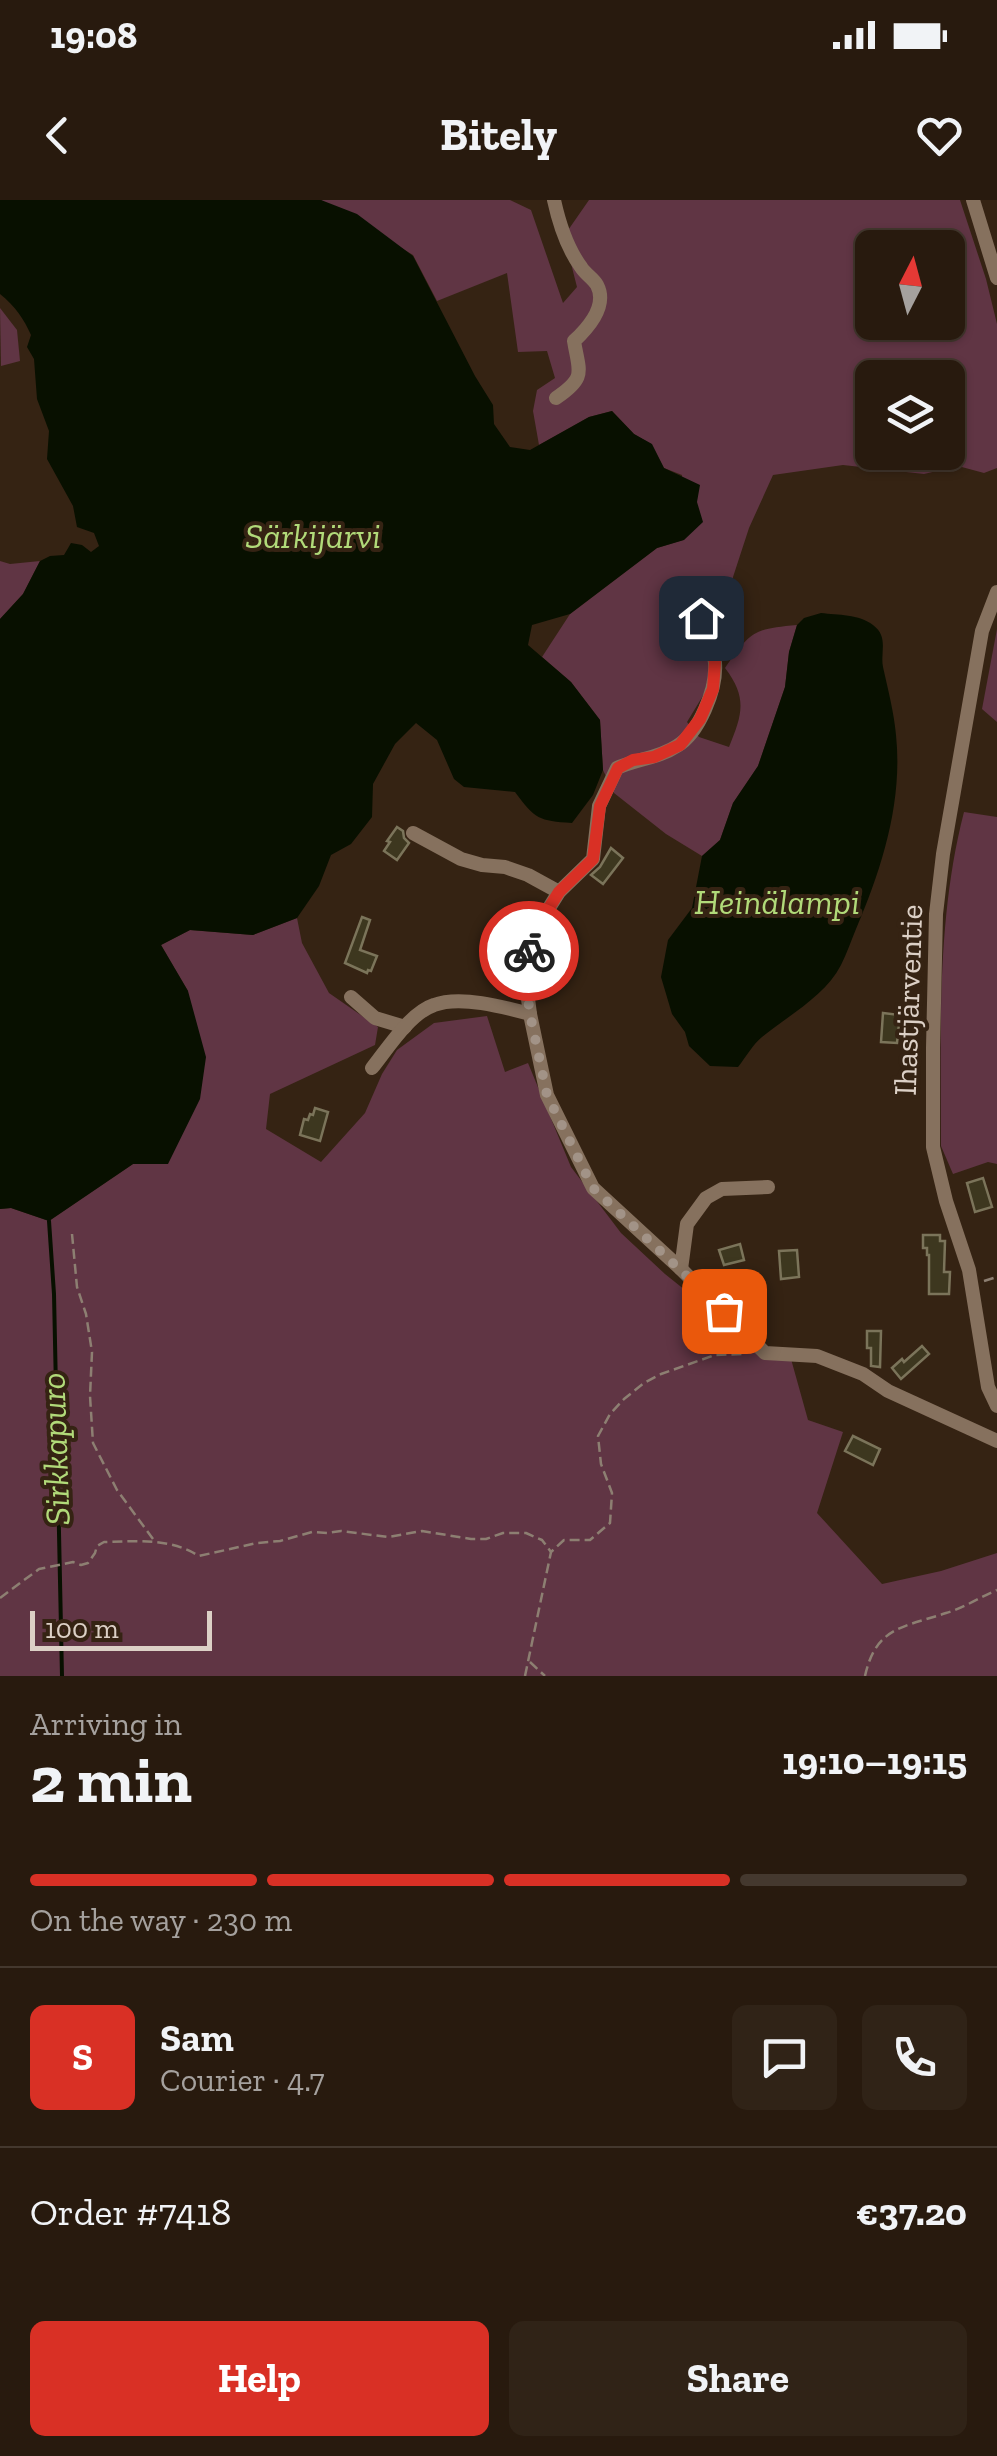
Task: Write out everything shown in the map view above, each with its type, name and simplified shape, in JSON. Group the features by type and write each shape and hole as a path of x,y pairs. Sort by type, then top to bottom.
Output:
{"street":[{"path":"554,200 560,226 580,267 598,286 600,295 593,320 574,341 580,375 556,398"},
{"path":"973,200 997,278"},
{"name":"Ihastjärventie","path":"997,592 982,631 944,854 936,914 933,1011 933,1147 969,1270 988,1387 997,1406"},
{"path":"701,618 715,662 713,689 700,719 680,745 618,768 600,806 593,859 559,892 530,944 525,976 547,1095 593,1188 765,1354 817,1356 863,1374 888,1391 997,1440"},
{"path":"413,832 461,858 528,874 559,892"},
{"path":"350,998 374,1018 405,1026"},
{"path":"372,1068 405,1026 431,1006 452,1001 530,1014"},
{"path":"681,1269 687,1224 706,1198 722,1190 768,1187"}],"path":[{"path":"72,1234 77,1288 92,1352 93,1443 117,1490 154,1540 186,1548 199,1556 312,1532 388,1537 422,1531 471,1540 512,1533 536,1536 551,1552"},
{"path":"526,1676 551,1552 564,1540 590,1540 610,1523 612,1493 601,1464 598,1436 610,1414 624,1399 661,1374 716,1355 765,1354"},
{"path":"0,1598 39,1569 88,1563 104,1542 154,1540"},
{"path":"865,1676 882,1637 906,1624 952,1612 997,1590"},
{"path":"529,1661 545,1676"}],"shaded area":[{"path":"321,200 510,200 531,210 563,303 577,287 564,236 589,200 960,200 997,324 997,468 984,473 965,468 965,360 855,360 855,466 773,475 733,577 727,633 713,632 708,602 697,595 695,621 711,665 704,694 687,722 699,737 729,747 740,698 725,668 754,634 797,625 785,687 758,766 733,803 720,840 702,856 666,834 614,793 603,770 600,720 571,682 542,657 570,614 657,548 683,540 682,475 664,468 651,444 634,434 612,411 589,417 539,445 533,411 537,390 555,378 547,351 518,352 507,273 437,301 413,255"},
{"path":"0,308 17,330 20,361 1,366"},
{"path":"888,470 941,470 924,474"},
{"path":"0,561 40,561 23,594 0,619"},
{"path":"997,629 997,722 982,709"},
{"path":"964,812 997,817 997,1164 988,1162 953,1174 941,1146 942,978 949,894"},
{"path":"297,918 302,943 329,993 378,1027 375,1045 270,1094 266,1129 321,1162 365,1113 397,1050 434,1023 487,1016 505,1072 528,1063 571,1167 621,1233 764,1359 791,1359 808,1420 843,1432 817,1513 882,1584 997,1553 997,1676 0,1676 0,1209 11,1208 49,1221 133,1164 188,991 161,945 190,930 253,935"}],"water":[{"name":"Särkijärvi","path":"0,200 321,200 357,214 413,256 493,405 494,424 510,447 530,450 589,417 612,411 634,434 652,444 664,468 700,485 697,502 703,522 684,540 657,548 570,614 532,625 528,645 571,682 600,720 603,770 593,795 572,823 539,817 515,792 464,787 454,779 437,740 416,723 395,744 373,784 372,817 351,844 331,855 319,886 297,918 253,935 190,930 161,945 188,991 206,1057 200,1099 168,1164 133,1164 49,1221 11,1208 0,1209 0,619 23,594 40,561 64,555 71,543 91,552 99,546 94,533 77,527 73,506 47,459 49,431 37,399 34,359 27,347 31,335 0,294"},
{"name":"Heinälampi","path":"821,613 861,619 881,635 897,760 888,834 865,906 834,976 816,996 759,1040 738,1067 710,1066 689,1046 685,1032 672,1014 661,977 668,940 692,908 702,856 720,840 733,803 758,766 785,687 797,625 804,618"}],"building":[{"path":"397,827 409,843 397,860 384,851"},
{"path":"611,848 623,858 603,884 591,875"},
{"path":"362,917 370,920 360,950 377,956 367,973 345,963"},
{"path":"883,1013 900,1015 897,1043 881,1042"},
{"path":"315,1108 328,1112 320,1141 300,1135 304,1119 313,1115"},
{"path":"983,1178 992,1207 975,1212 967,1183"},
{"path":"923,1235 940,1235 940,1241 945,1241 944,1272 950,1272 949,1294 929,1294 929,1255 927,1248 923,1248"},
{"path":"740,1244 744,1260 724,1265 719,1250"},
{"path":"797,1250 799,1277 781,1279 779,1251"},
{"path":"867,1331 881,1331 880,1367 871,1366"},
{"path":"922,1346 929,1354 901,1379 892,1368"},
{"path":"853,1436 880,1449 873,1465 845,1451"}],"waterway":[{"name":"Sirkkapuro","path":"49,1221 62,1676"}],"way so far":[{"path":"529,951 525,976 547,1095 593,1188 724,1311"}],"route":[{"path":"529,951 559,892 593,859 600,806 618,768 680,745 700,719 713,689 715,662 701,618"}]}
